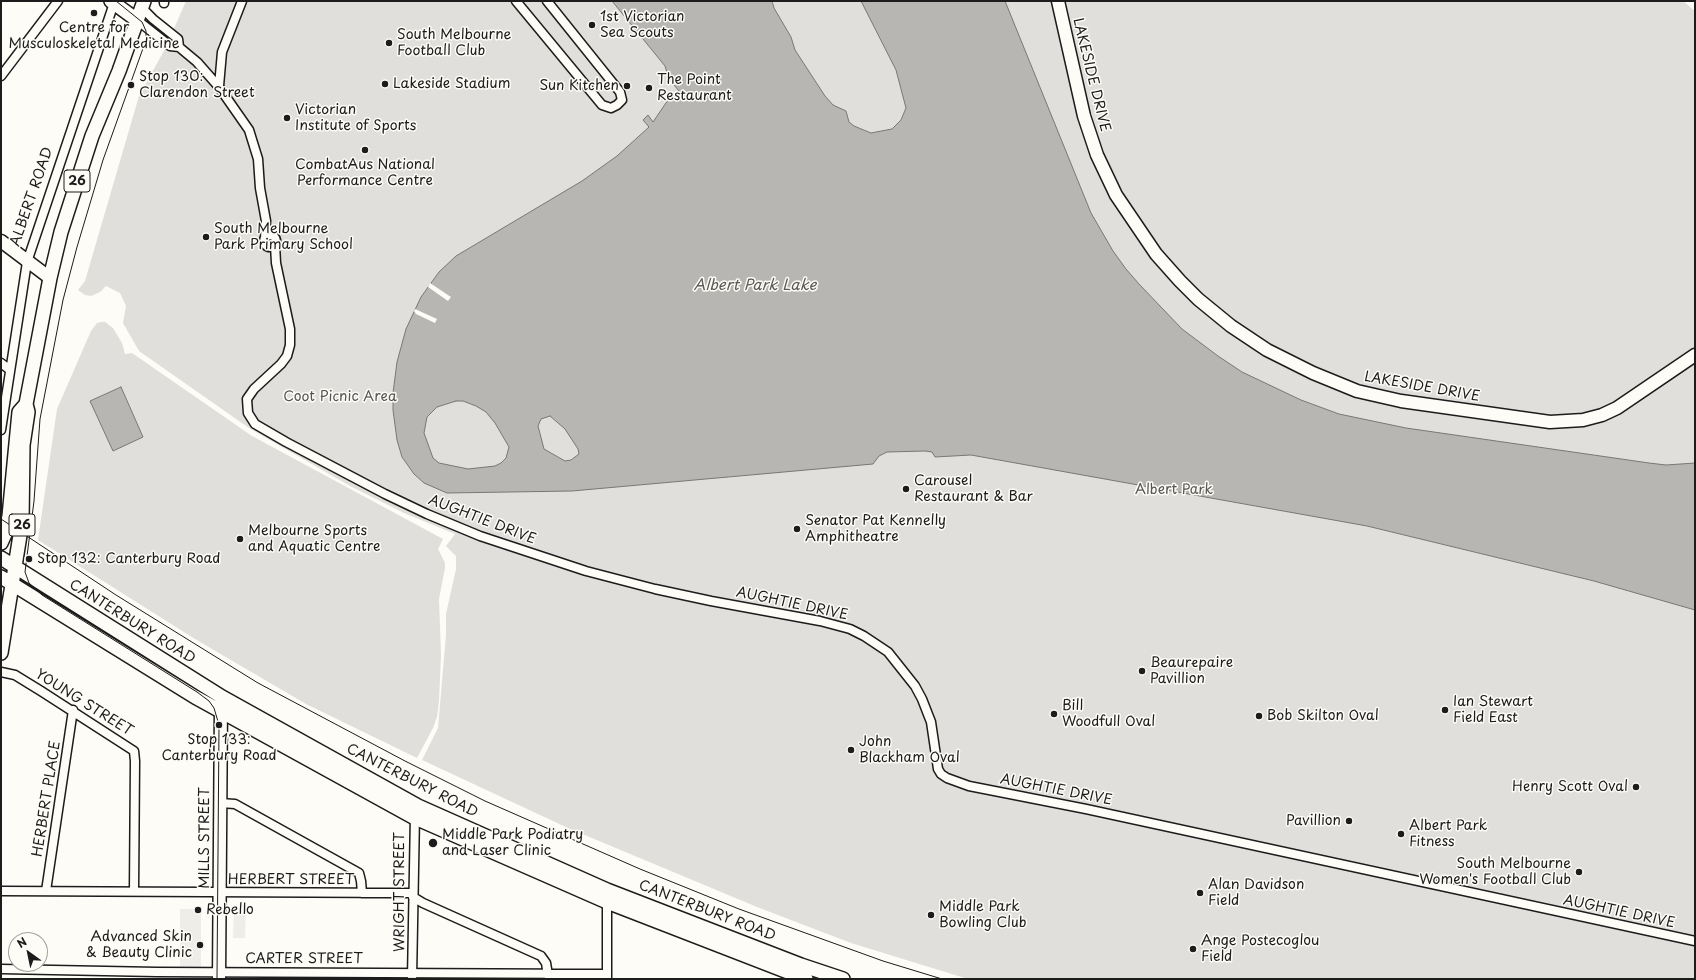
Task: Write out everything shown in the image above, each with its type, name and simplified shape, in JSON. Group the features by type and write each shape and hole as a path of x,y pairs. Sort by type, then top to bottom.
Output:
{"main road":[{"path":"113,2 137,20"},
{"name":"26","path":"1,653 6,581 16,567 23,516 23,445 28,412 26,404 50,278 61,232 87,150 103,106 119,71 137,20 140,3"},
{"name":"26","path":"1,543 5,534 9,516 18,412 26,404"},
{"name":"CANTERBURY ROAD","path":"1,558 222,697 416,811"},
{"name":"CANTERBURY ROAD","path":"6,581 194,697 416,811 607,896 803,975 844,979"}],"street":[{"path":"1,76 4,65 58,1"},
{"path":"219,86 222,52 242,1"},
{"path":"516,1 602,104 611,108 617,105 622,100 620,92 547,1"},
{"name":"LAKESIDE DRIVE","path":"1058,1 1084,116 1096,154 1119,200 1156,254 1190,292 1231,326 1267,350 1313,373 1358,391 1402,401 1550,422 1583,420 1602,415 1633,398 1695,355"},
{"name":"ALBERT ROAD","path":"1,430 27,262 113,2"},
{"path":"140,3 153,19 178,39 179,47"},
{"path":"137,20 170,46 179,47 197,62 219,86 252,136 258,159 260,188 266,221 265,242"},
{"path":"265,242 271,247 275,245 277,241 266,221"},
{"path":"265,242 268,235 273,235"},
{"path":"1,241 50,278"},
{"name":"AUGHTIE DRIVE","path":"265,242 276,263"},
{"name":"AUGHTIE DRIVE","path":"275,245 276,263 290,329 290,345 287,356 281,364 254,389 247,399 248,413 255,424 385,494 433,517 480,536 586,570 655,589 820,621 845,627 864,636 888,652 915,686 925,705 931,722 938,769 941,774 947,778 976,787 1086,809 1695,942"},
{"path":"1,363 10,370"},
{"name":"YOUNG STREET","path":"1,672 15,676 73,710 132,748 135,753 134,891"},
{"name":"MILLS STREET","path":"219,976 222,697"},
{"name":"HERBERT PLACE","path":"46,892 73,710"},
{"path":"220,803 235,804 359,873 362,881 362,893"},
{"name":"WRIGHT STREET","path":"412,976 416,811"},
{"name":"HERBERT STREET","path":"1,891 362,893 413,895"},
{"path":"413,895 423,903 541,956 546,963 548,975"},
{"path":"607,896 607,976"},
{"name":"CARTER STREET","path":"1,969 219,976 607,976"}],"shaded area":[{"path":"234,908 246,908 245,938 233,938"},
{"path":"180,909 201,909 201,979 180,979"}],"green space":[{"name":"Albert Park","path":"186,1 1683,1 1695,11 1695,979 968,979 851,943 757,907 568,828 422,760 438,728 446,635 446,614 456,569 456,556 446,546 455,534 404,513 350,486 249,428 139,351 123,323 126,306 120,293 106,286 100,292 91,296 85,295 78,290 85,281 139,96 166,47"},
{"name":"Melbourne Sports and Aquatic Centre","path":"105,322 113,328 122,343 125,354 132,353 252,436 443,539 438,549 445,563 439,599 441,655 439,701 437,717 433,728 417,758 306,704 195,639 38,540 57,409 91,331 97,323"}],"water":[{"name":"Albert Park Lake","path":"612,1 772,1 774,8 791,37 795,50 825,96 833,105 846,111 849,122 854,126 871,133 892,129 901,120 906,108 896,70 861,1 1005,1 1091,213 1113,251 1126,269 1182,329 1242,372 1301,400 1339,414 1406,428 1649,463 1666,465 1695,463 1695,610 1594,581 1367,526 971,455 935,457 932,452 925,451 887,452 879,456 873,464 572,491 447,493 424,483 414,474 402,457 397,440 393,410 393,393 397,362 406,329 421,297 439,272 456,256 582,181 617,156 649,127 643,120 648,115 653,122 668,100 679,91 669,79 665,66","holes":["456,401 463,401 476,406 486,412 495,423 509,447 506,458 501,463 495,466 468,469 439,463 433,458 424,433 427,417 437,407","550,416 565,429 578,449 579,454 571,460 565,461 544,449 538,426 541,419"]},
{"path":"121,387 143,437 113,451 90,401"}],"pier":[{"path":"430,283 451,297 448,301 428,287"},
{"path":"415,309 437,319 435,323 416,314 414,311"}],"tram line":[{"path":"116,1 142,22 146,31 146,40 103,160 63,300 40,419 34,501 25,572 29,583 42,595 197,692 209,701 214,708 219,725 217,979"},
{"path":"1,519 116,595 258,683 405,761 485,801 640,869 739,909 883,961 942,979"}],"place":[{"name":"Centre for Musculoskeletal Medicine","path":"94,13"},
{"name":"1st Victorian Sea Scouts","path":"592,25"},
{"name":"South Melbourne Football Club","path":"389,43"},
{"name":"Lakeside Stadium","path":"385,84"},
{"name":"Stop 130: Clarendon Street","path":"131,85"},
{"name":"Sun Kitchen","path":"627,86"},
{"name":"The Point Restaurant","path":"649,88"},
{"name":"Victorian Institute of Sports","path":"287,118"},
{"name":"CombatAus National Performance Centre","path":"365,150"},
{"name":"South Melbourne Park Primary School","path":"206,237"},
{"name":"Carousel Restaurant & Bar","path":"906,489"},
{"name":"Senator Pat Kennelly Amphitheatre","path":"797,529"},
{"name":"Melbourne Sports and Aquatic Centre","path":"240,539"},
{"name":"Stop 132: Canterbury Road","path":"29,559"},
{"name":"Beaurepaire Pavillion","path":"1142,671"},
{"name":"Ian Stewart Field East","path":"1445,710"},
{"name":"Bill Woodfull Oval","path":"1054,714"},
{"name":"Bob Skilton Oval","path":"1259,716"},
{"name":"Stop 133: Canterbury Road","path":"219,725"},
{"name":"John Blackham Oval","path":"851,750"},
{"name":"Henry Scott Oval","path":"1636,787"},
{"name":"Pavillion","path":"1349,821"},
{"name":"Albert Park Fitness","path":"1401,834"},
{"name":"Middle Park Podiatry and Laser Clinic","path":"433,843"},
{"name":"South Melbourne Women's Football Club","path":"1579,872"},
{"name":"Alan Davidson Field","path":"1200,893"},
{"name":"Rebello","path":"198,910"},
{"name":"Middle Park Bowling Club","path":"931,915"},
{"name":"Advanced Skin & Beauty Clinic","path":"200,945"},
{"name":"Ange Postecoglou Field","path":"1193,949"}],"park label":[{"name":"Coot Picnic Area","path":"340,397"}]}
